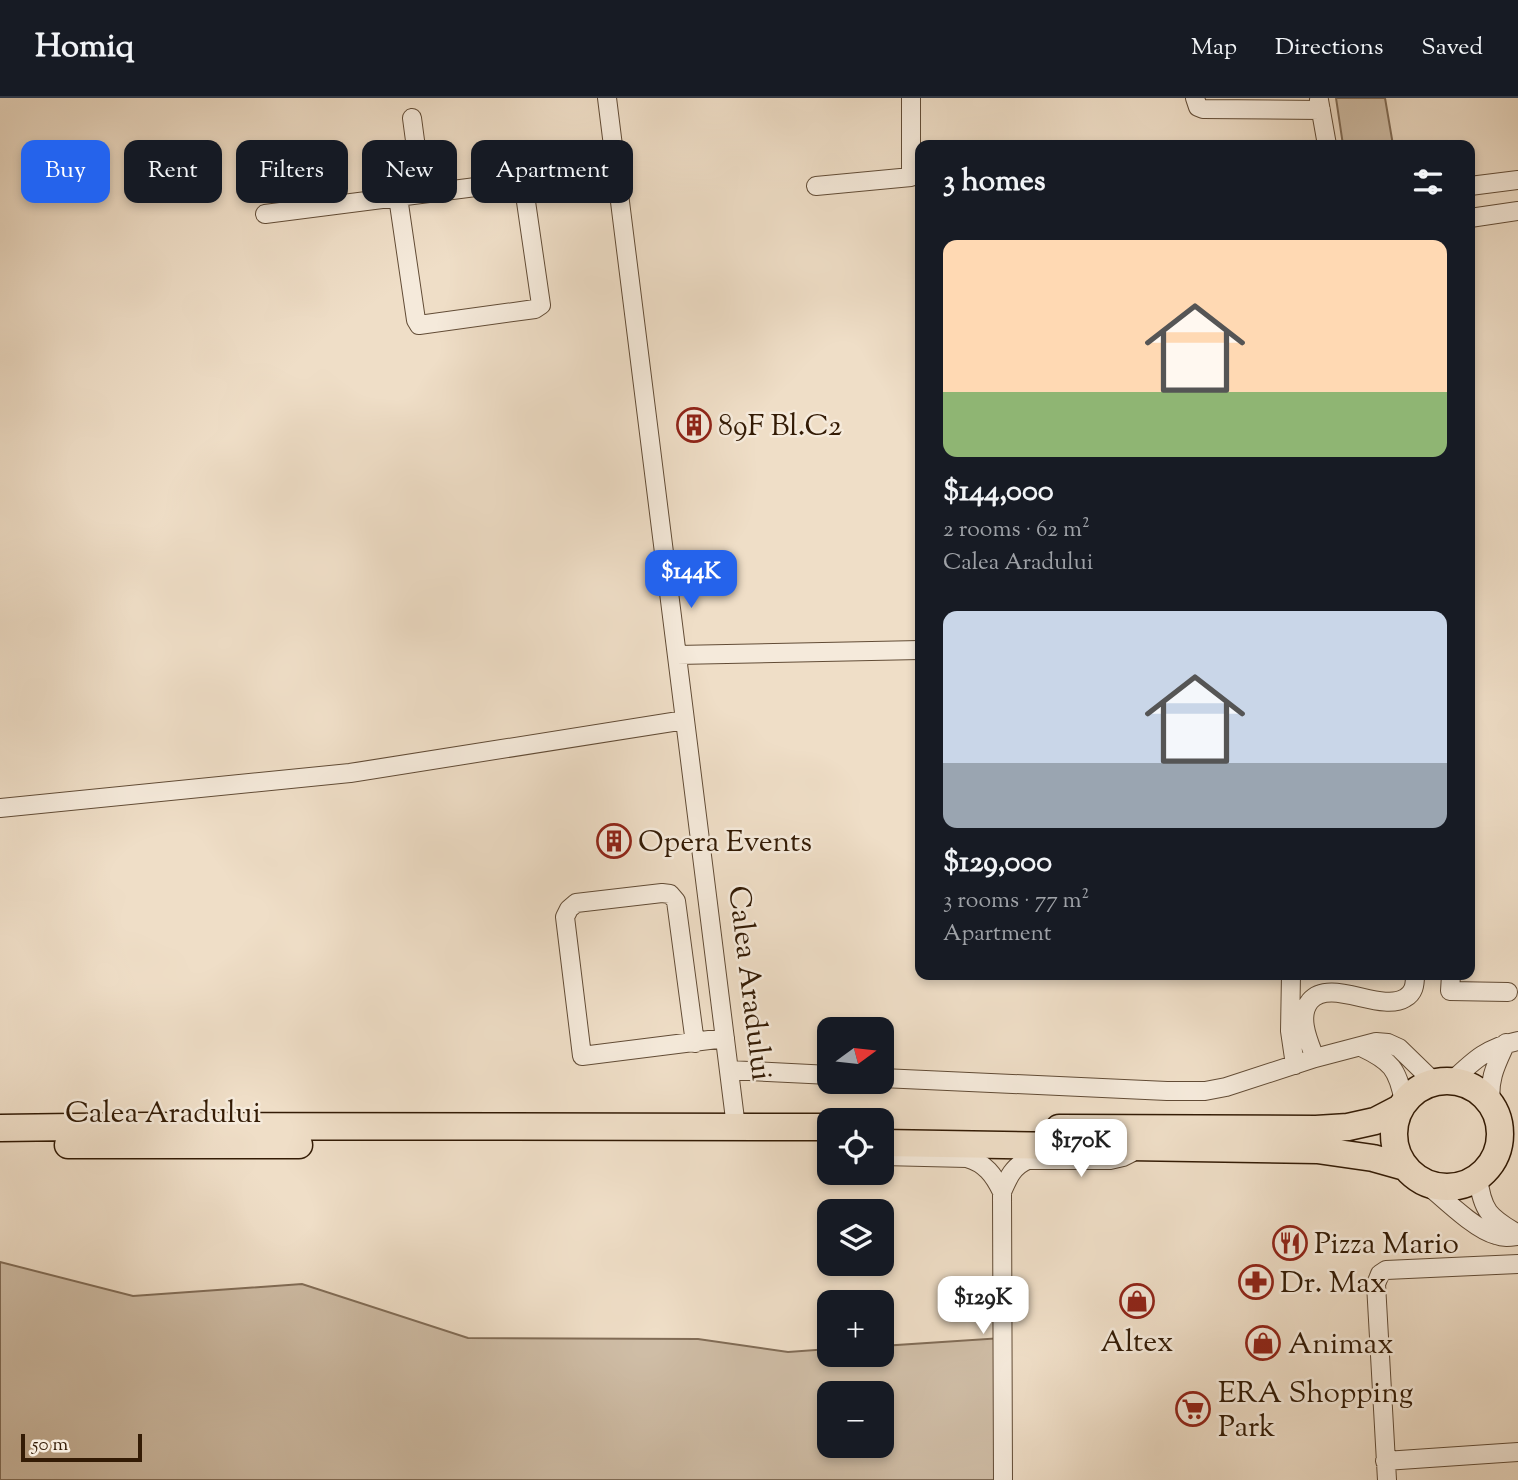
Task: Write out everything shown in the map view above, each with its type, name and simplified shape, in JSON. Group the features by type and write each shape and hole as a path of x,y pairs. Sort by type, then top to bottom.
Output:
{"highway":[{"path":"894,1143 1317,1150 1373,1158 1437,1187 1450,1187 1463,1185 1489,1167 1500,1140 1499,1126 1491,1104 1467,1084 1443,1081 1423,1086 1412,1093 1402,1105 1394,1123 1394,1139 1397,1154 1415,1175"},
{"path":"894,1127 1316,1129 1348,1127 1375,1121 1402,1105"},
{"name":"Calea Aradului","path":"0,1128 817,1127"},
{"name":"Calea Aradului","path":"0,1145 817,1143"}],"street":[{"name":"Calea Aradului","path":"607,98 613,140"},
{"path":"816,186 911,177 911,98"},
{"path":"1195,98 1198,107 1203,109 1320,104 1326,140"},
{"path":"412,118 415,140"},
{"path":"1475,185 1518,180"},
{"path":"265,214 362,202"},
{"path":"399,203 416,320 419,325 535,310 541,305 526,203"},
{"name":"Calea Aradului","path":"621,203 736,1127"},
{"path":"1475,217 1518,211"},
{"path":"677,655 915,650"},
{"path":"0,808 350,773 685,720"},
{"path":"695,1042 676,901 670,894 576,904 569,909 565,917 582,1056 695,1042 725,1038"},
{"path":"1290,980 1290,1031 1294,1065"},
{"path":"1315,1058 1305,1028 1305,1016 1308,1003 1317,994 1337,993 1396,1002 1407,998 1415,988 1415,980"},
{"path":"1451,980 1450,990 1508,992"},
{"path":"894,1079 1205,1091 1376,1042 1399,1048 1443,1081 1489,1050 1512,1042"},
{"path":"1491,1104 1489,1091 1494,1069 1512,1042"},
{"path":"1361,1047 1376,1054 1394,1070 1401,1083 1402,1105"},
{"path":"729,1070 817,1074"},
{"path":"1003,1480 1002,1192 1009,1176 1020,1163 1028,1160 1110,1160 1144,1147"},
{"path":"894,1156 967,1158 977,1161 994,1177 1002,1192"},
{"path":"1415,1175 1460,1213 1493,1235 1518,1235"},
{"path":"1478,1177 1480,1196 1485,1207 1496,1221 1518,1235"},
{"path":"1387,1480 1376,1284 1380,1274 1386,1270 1518,1264"},
{"path":"1385,1461 1518,1451"}],"shaded area":[{"path":"1336,98 1385,98 1392,140 1342,140"},
{"path":"0,1262 133,1296 302,1284 468,1338 698,1339 788,1352 817,1350 817,1367 894,1367 894,1345 1002,1338 1005,1480 0,1480"}],"place":[{"name":"89F Bl.C2","path":"694,425"},
{"name":"Opera Events","path":"614,841"},
{"name":"Pizza Mario","path":"1290,1243"},
{"name":"Dr. Max","path":"1256,1282"},
{"name":"Altex","path":"1137,1301"},
{"name":"Animax","path":"1263,1343"},
{"name":"ERA Shopping Park","path":"1193,1409"}]}
